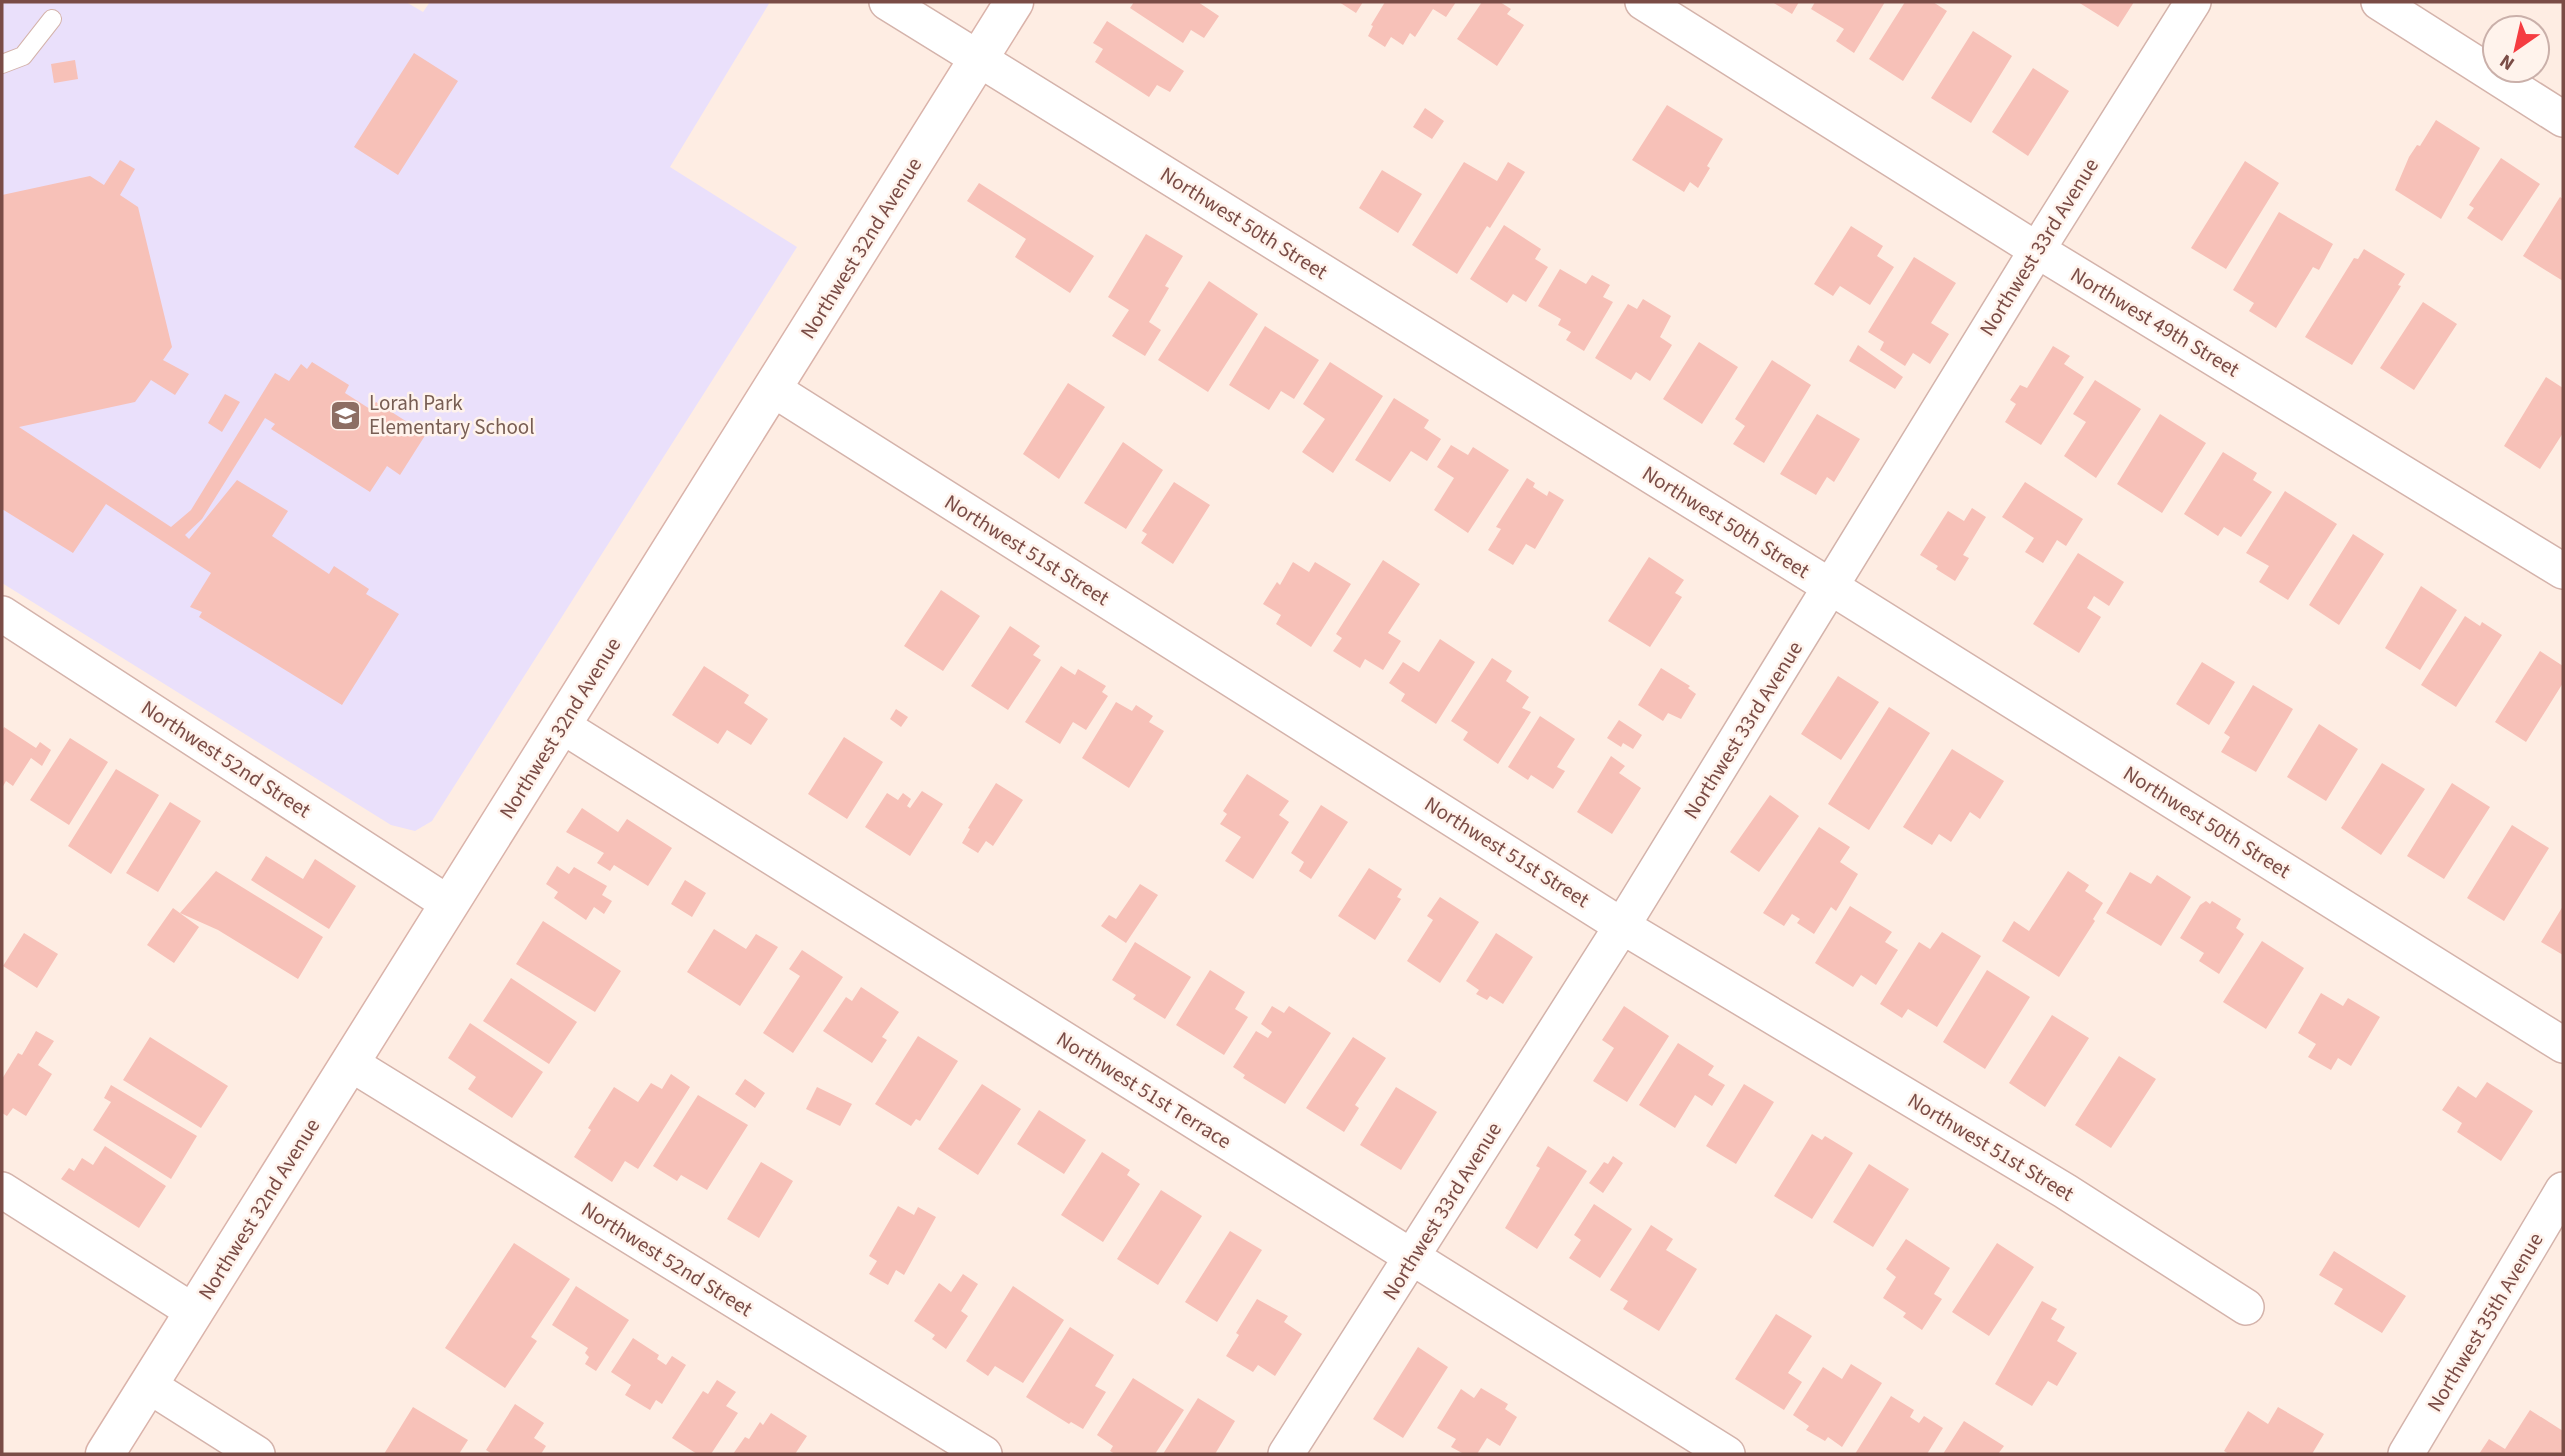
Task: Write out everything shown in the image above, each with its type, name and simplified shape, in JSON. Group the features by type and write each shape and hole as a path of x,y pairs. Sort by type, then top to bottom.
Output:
{"main road":[{"name":"Northwest 32nd Avenue","path":"105,1454 1014,2"}],"street":[{"name":"Northwest 50th Street","path":"887,2 2563,1045"},
{"name":"Northwest 49th Street","path":"1643,2 2037,250 2563,571"},
{"name":"Northwest 33rd Avenue","path":"1286,1454 1622,926 2037,250 2193,2"},
{"path":"2379,2 2563,119"},
{"name":"Northwest 51st Street","path":"773,389 1622,926 2065,1191 2246,1307"},
{"name":"Northwest 52nd Street","path":"2,614 449,904"},
{"name":"Northwest 51st Terrace","path":"561,725 1727,1454"},
{"name":"Northwest 52nd Street","path":"350,1063 984,1454"},
{"path":"2,1190 194,1312"},
{"name":"Northwest 35th Avenue","path":"2406,1454 2563,1190"},
{"path":"148,1385 257,1454"}],"lane":[{"path":"2,64 23,56 52,19"}],"shaded area":[{"name":"Lorah Park Elementary School","path":"2,2 406,2 423,12 430,2 770,2 670,167 797,247 432,821 415,831 391,825 2,583"}],"building":[{"path":"1134,2 1198,2 1219,16 1204,38 1191,30 1183,43 1130,8"},
{"path":"1339,2 1363,2 1356,13"},
{"path":"1385,2 1456,2 1446,17 1433,9 1415,37 1410,33 1403,45 1391,37 1385,47 1368,36 1373,26 1371,25"},
{"path":"1482,2 1500,2 1511,9 1507,14 1524,25 1497,66 1457,39"},
{"path":"1772,2 1799,2 1792,14"},
{"path":"1815,2 1885,2 1854,53 1836,41 1844,29 1811,9"},
{"path":"1905,2 1933,2 1947,11 1903,81 1869,59"},
{"path":"2078,2 2134,2 2118,27"},
{"path":"1107,21 1184,71 1170,92 1157,85 1149,97 1095,62 1103,49 1093,43"},
{"path":"1973,31 2012,56 1971,123 1931,98"},
{"path":"414,53 458,81 398,175 354,147"},
{"path":"75,60 78,79 54,83 51,64"},
{"path":"2033,68 2069,91 2028,156 1992,132"},
{"path":"1667,105 1723,139 1698,188 1690,182 1684,192 1632,160"},
{"path":"1425,108 1444,121 1432,139 1413,127"},
{"path":"2436,120 2480,148 2441,219 2395,190 2409,157 2417,145 2420,146"},
{"path":"2501,158 2540,184 2502,241 2467,218 2474,208 2469,205"},
{"path":"120,160 135,169 120,195 138,207 172,347 163,360 189,374 175,395 151,380 135,402 19,427 171,527 191,510 275,373 289,381 301,364 307,369 312,362 349,385 345,393 370,409 376,402 426,434 400,475 387,466 370,492 271,429 275,424 265,418 202,519 185,535 189,539 237,480 288,511 272,536 329,574 334,566 369,589 366,594 399,614 342,705 199,617 202,612 190,607 211,573 106,504 73,553 2,509 2,195 90,176 104,185"},
{"path":"2245,161 2279,183 2226,269 2191,248"},
{"path":"1464,162 1497,181 1508,162 1525,172 1457,274 1412,245"},
{"path":"1382,170 1422,194 1398,233 1359,208"},
{"path":"979,183 1094,256 1070,293 1015,257 1026,239 967,201"},
{"path":"2560,197 2563,199 2563,281 2523,256"},
{"path":"2279,212 2333,244 2319,270 2313,267 2276,328 2249,311 2254,303 2233,290"},
{"path":"1504,225 1541,249 1535,259 1548,267 1526,302 1513,294 1507,303 1470,279"},
{"path":"1851,226 1883,246 1877,256 1894,267 1870,305 1840,286 1833,296 1814,284"},
{"path":"1146,234 1183,256 1165,286 1169,288 1149,322 1161,330 1145,356 1112,336 1129,310 1108,297"},
{"path":"2364,249 2405,274 2398,285 2401,286 2352,365 2305,337 2354,258 2358,259"},
{"path":"1914,257 1956,283 1931,323 1949,334 1930,364 1913,353 1905,366 1880,350 1884,342 1868,332"},
{"path":"1560,269 1586,284 1592,275 1610,285 1603,297 1613,302 1584,351 1566,340 1571,332 1558,325 1561,319 1538,306"},
{"path":"1209,281 1258,314 1208,392 1158,360"},
{"path":"1643,299 1671,316 1660,337 1672,345 1650,381 1636,372 1631,380 1595,358 1628,304 1637,309"},
{"path":"2423,302 2457,324 2414,390 2380,368"},
{"path":"1265,326 1319,360 1294,399 1281,391 1269,410 1229,385"},
{"path":"1699,342 1738,367 1702,424 1663,399"},
{"path":"1858,345 1903,377 1895,389 1849,361"},
{"path":"2053,346 2070,356 2064,364 2084,377 2041,445 2005,422 2016,404 2010,400 2020,385 2027,388"},
{"path":"1772,360 1811,385 1764,463 1733,444 1745,426 1735,419"},
{"path":"1330,362 1383,396 1333,473 1302,452 1325,419 1303,404"},
{"path":"2546,377 2563,388 2563,433 2540,469 2504,446"},
{"path":"2095,380 2141,409 2096,478 2064,456 2086,422 2073,414"},
{"path":"1068,383 1105,407 1059,479 1023,454"},
{"path":"225,394 240,402 222,432 208,423"},
{"path":"1394,398 1429,420 1424,428 1441,439 1427,461 1411,451 1390,482 1355,460"},
{"path":"1817,414 1860,439 1834,482 1827,477 1816,495 1780,474"},
{"path":"2160,414 2206,443 2162,513 2117,484"},
{"path":"1123,442 1163,470 1126,529 1084,503"},
{"path":"1451,445 1468,455 1473,447 1509,470 1468,533 1434,510 1454,478 1437,467"},
{"path":"2223,452 2257,473 2253,480 2272,492 2241,537 2224,527 2218,536 2184,514"},
{"path":"1527,478 1535,483 1533,487 1547,496 1549,491 1564,500 1535,549 1526,544 1513,565 1488,550 1501,529 1496,527"},
{"path":"1174,482 1210,505 1173,564 1141,543 1147,534 1142,531"},
{"path":"2025,482 2083,519 2066,546 2057,540 2043,563 2025,552 2034,538 2002,517"},
{"path":"2285,491 2337,524 2288,600 2259,582 2269,566 2246,553"},
{"path":"1972,508 1986,517 1963,555 1969,558 1955,581 1920,555 1948,511 1964,521"},
{"path":"2353,534 2384,554 2339,625 2309,605"},
{"path":"2078,553 2124,582 2109,606 2094,596 2087,608 2101,617 2079,653 2033,624"},
{"path":"1649,557 1684,580 1675,593 1682,597 1650,647 1608,621"},
{"path":"1383,560 1420,584 1388,633 1401,641 1383,670 1365,659 1360,668 1333,651 1342,638 1336,634"},
{"path":"1293,562 1309,572 1315,562 1351,584 1311,647 1276,624 1281,615 1263,604 1277,582 1280,585"},
{"path":"2421,586 2457,610 2420,670 2385,648"},
{"path":"941,590 980,616 943,671 904,646"},
{"path":"2465,616 2480,626 2482,622 2502,635 2456,707 2421,685"},
{"path":"1010,626 1040,646 1033,655 1041,660 1008,710 971,686"},
{"path":"1440,639 1475,662 1436,724 1401,701 1405,694 1389,683 1403,662 1419,672"},
{"path":"2540,651 2563,666 2563,683 2526,742 2495,722"},
{"path":"1492,658 1512,671 1506,681 1529,697 1522,708 1531,712 1498,764 1463,740 1468,732 1451,721"},
{"path":"2202,662 2235,682 2209,725 2176,704"},
{"path":"704,666 749,695 744,703 768,719 751,745 727,730 718,744 672,715"},
{"path":"1061,666 1075,675 1078,669 1106,686 1102,692 1108,696 1086,730 1073,722 1060,744 1025,722"},
{"path":"1661,668 1690,686 1688,688 1696,694 1681,719 1668,713 1663,721 1638,705"},
{"path":"1838,676 1879,702 1841,760 1801,734"},
{"path":"2253,685 2293,709 2256,772 2221,752 2230,737 2224,733"},
{"path":"1116,702 1132,711 1136,705 1153,716 1149,722 1164,731 1129,788 1082,758"},
{"path":"1889,707 1930,733 1869,830 1828,804"},
{"path":"896,709 908,717 901,727 890,719"},
{"path":"1540,716 1575,739 1557,767 1565,771 1553,789 1531,775 1528,780 1508,767"},
{"path":"1619,720 1642,735 1633,749 1623,743 1621,747 1607,738"},
{"path":"2319,724 2358,749 2326,801 2287,777"},
{"path":"4,727 36,748 40,742 51,750 42,766 31,758 13,786 6,781 2,788 2,731"},
{"path":"844,737 883,762 847,819 808,794"},
{"path":"70,738 108,762 69,825 30,800"},
{"path":"1952,749 2004,781 1980,819 1970,812 1951,842 1939,834 1932,845 1903,827"},
{"path":"1611,756 1625,766 1619,773 1641,788 1612,834 1577,812"},
{"path":"2382,763 2425,789 2381,855 2341,828"},
{"path":"116,769 159,795 111,874 68,846"},
{"path":"1247,774 1289,801 1279,815 1289,822 1253,879 1225,861 1241,837 1220,824 1227,814 1223,811"},
{"path":"996,783 1023,800 993,846 986,841 978,853 962,843 970,829 968,828"},
{"path":"2452,783 2490,807 2444,879 2407,856"},
{"path":"922,791 943,804 910,856 865,827 887,793 898,800 903,793 911,799 907,806 910,808"},
{"path":"1770,795 1799,816 1759,872 1730,852"},
{"path":"170,802 201,821 158,892 126,873"},
{"path":"1321,805 1348,822 1311,879 1299,871 1304,862 1291,853"},
{"path":"582,808 618,832 627,819 672,848 648,886 614,865 610,871 597,863 604,853 566,832"},
{"path":"2512,825 2549,848 2504,921 2467,898"},
{"path":"1819,827 1850,847 1840,862 1858,874 1836,911 1831,907 1814,934 1797,923 1800,919 1792,914 1784,926 1763,913"},
{"path":"266,856 303,879 315,859 356,886 329,929 251,880"},
{"path":"557,866 569,874 574,867 607,886 602,895 612,901 604,914 594,907 586,920 554,898 558,892 546,884"},
{"path":"1369,868 1402,889 1397,897 1401,899 1375,940 1338,916"},
{"path":"216,871 323,937 298,979 218,930 180,913"},
{"path":"2068,871 2089,885 2085,891 2103,903 2093,919 2095,921 2059,977 2002,941 2014,921 2029,931"},
{"path":"2130,872 2151,884 2157,875 2191,897 2161,946 2106,913"},
{"path":"685,880 706,893 692,917 671,904"},
{"path":"1140,884 1158,895 1126,943 1101,926 1109,915 1116,919"},
{"path":"1440,897 1479,922 1440,983 1407,961 1433,920 1427,916"},
{"path":"2206,901 2210,904 2212,901 2241,919 2236,928 2244,934 2219,974 2199,961 2204,953 2180,938 2200,905"},
{"path":"1850,906 1892,932 1885,942 1898,950 1876,985 1861,975 1853,987 1815,963"},
{"path":"2563,906 2563,955 2541,942"},
{"path":"173,908 199,927 174,963 147,945"},
{"path":"543,921 621,971 595,1012 516,964"},
{"path":"714,929 746,949 756,934 778,947 740,1006 687,972"},
{"path":"1942,932 1981,956 1937,1027 1908,1009 1902,1018 1880,1004 1919,942 1930,949"},
{"path":"24,933 58,954 37,988 3,966"},
{"path":"1496,933 1533,957 1503,1004 1490,996 1487,1000 1476,994 1479,990 1466,981"},
{"path":"2262,941 2304,968 2266,1029 2223,1002"},
{"path":"1135,942 1191,977 1165,1019 1133,999 1136,995 1112,980"},
{"path":"802,950 843,977 793,1053 763,1033 800,976 789,969"},
{"path":"1210,970 1245,992 1235,1009 1248,1017 1224,1055 1176,1025"},
{"path":"1987,970 2030,997 1985,1069 1943,1042"},
{"path":"511,978 577,1022 549,1064 483,1021"},
{"path":"861,987 899,1012 882,1037 887,1040 872,1063 823,1031 846,997 852,1001"},
{"path":"2321,993 2343,1006 2348,998 2380,1017 2351,1066 2338,1058 2331,1070 2308,1057 2316,1044 2298,1033"},
{"path":"1272,1006 1284,1013 1289,1006 1331,1033 1285,1104 1243,1078 1245,1075 1233,1067 1256,1031 1268,1038 1272,1032 1261,1024"},
{"path":"1624,1006 1669,1036 1627,1102 1593,1081 1614,1048 1602,1040"},
{"path":"2052,1015 2089,1038 2045,1107 2009,1083"},
{"path":"470,1023 543,1072 512,1118 468,1089 476,1077 448,1058"},
{"path":"36,1031 54,1041 38,1065 52,1074 26,1116 13,1108 7,1116 2,1113 2,1079 18,1053 22,1055"},
{"path":"918,1036 958,1061 920,1121 916,1119 911,1126 875,1104"},
{"path":"150,1037 228,1086 201,1128 123,1080"},
{"path":"1353,1037 1386,1058 1355,1105 1359,1108 1344,1132 1306,1108"},
{"path":"1678,1043 1714,1066 1708,1075 1725,1085 1712,1106 1695,1095 1675,1128 1639,1105"},
{"path":"2119,1056 2156,1079 2111,1148 2075,1125"},
{"path":"671,1074 690,1087 638,1169 625,1161 612,1182 574,1157 591,1130 588,1128 614,1087 638,1102 651,1083 662,1089"},
{"path":"745,1079 765,1093 755,1108 735,1094"},
{"path":"2487,1082 2533,1111 2501,1161 2457,1132 2462,1123 2442,1110 2458,1086 2476,1098"},
{"path":"982,1084 1021,1109 978,1175 938,1149"},
{"path":"1744,1084 1774,1102 1736,1164 1706,1146"},
{"path":"111,1085 197,1136 171,1179 93,1130 111,1102 104,1098"},
{"path":"817,1087 852,1104 840,1126 806,1109"},
{"path":"1396,1087 1437,1112 1401,1170 1360,1145"},
{"path":"698,1095 748,1125 707,1190 681,1175 677,1181 653,1166"},
{"path":"1039,1110 1086,1140 1064,1174 1017,1144"},
{"path":"1812,1134 1822,1140 1825,1136 1853,1153 1812,1219 1774,1196"},
{"path":"105,1146 166,1186 139,1228 61,1179 69,1168 74,1171 82,1158 93,1165"},
{"path":"1548,1146 1587,1171 1537,1249 1505,1228 1540,1168 1536,1166"},
{"path":"1102,1152 1130,1170 1127,1175 1140,1184 1103,1242 1061,1215"},
{"path":"1613,1156 1623,1163 1603,1193 1589,1183 1604,1162 1608,1164"},
{"path":"761,1162 793,1181 759,1238 727,1219"},
{"path":"1869,1164 1909,1189 1873,1247 1833,1222"},
{"path":"1161,1190 1202,1216 1158,1285 1117,1259"},
{"path":"1594,1204 1632,1229 1600,1278 1569,1258 1581,1240 1574,1235"},
{"path":"898,1206 914,1215 918,1207 936,1217 904,1275 896,1270 888,1285 869,1274 877,1261 869,1256"},
{"path":"1651,1225 1673,1239 1666,1250 1697,1269 1659,1331 1623,1309 1628,1301 1610,1290"},
{"path":"1230,1231 1262,1250 1217,1322 1185,1302"},
{"path":"1906,1239 1950,1268 1934,1294 1942,1299 1922,1330 1903,1317 1906,1313 1883,1298 1896,1277 1886,1269"},
{"path":"514,1243 570,1279 531,1337 537,1341 505,1388 445,1348"},
{"path":"1997,1243 2034,1267 1989,1336 1952,1312"},
{"path":"2334,1251 2406,1296 2382,1333 2334,1304 2343,1289 2319,1275"},
{"path":"963,1274 978,1284 961,1311 968,1316 946,1349 932,1339 935,1335 914,1321 939,1283 951,1292"},
{"path":"576,1286 629,1320 596,1371 585,1364 589,1357 585,1353 588,1348 552,1325"},
{"path":"1013,1286 1064,1320 1023,1383 995,1366 988,1376 966,1361"},
{"path":"1257,1299 1288,1316 1284,1322 1302,1334 1275,1376 1258,1365 1253,1372 1226,1356 1239,1335 1236,1333"},
{"path":"2042,1301 2057,1309 2051,1319 2065,1327 2057,1341 2077,1353 2057,1386 2048,1381 2032,1406 1995,1384"},
{"path":"1776,1314 1812,1336 1788,1373 1802,1382 1784,1410 1735,1379"},
{"path":"1070,1327 1114,1355 1095,1386 1106,1392 1083,1429 1071,1422 1069,1424 1026,1397"},
{"path":"633,1338 659,1355 657,1359 666,1365 672,1356 686,1365 662,1404 656,1400 650,1410 625,1395 631,1385 611,1372"},
{"path":"1418,1347 1448,1367 1403,1438 1373,1419"},
{"path":"1851,1364 1882,1383 1842,1447 1828,1437 1825,1441 1806,1430 1809,1426 1793,1415 1823,1367 1842,1379"},
{"path":"1133,1378 1184,1410 1155,1454 1115,1454 1110,1451 1113,1446 1097,1435"},
{"path":"717,1380 736,1392 726,1406 738,1413 711,1454 697,1454 672,1438 703,1391 708,1394"},
{"path":"1481,1388 1508,1404 1505,1409 1517,1417 1500,1446 1487,1438 1477,1454 1464,1454 1451,1447 1456,1439 1437,1428 1461,1389 1474,1398"},
{"path":"1891,1396 1914,1410 1910,1417 1919,1423 1924,1416 1943,1428 1927,1454 1855,1454"},
{"path":"1198,1398 1235,1421 1215,1454 1163,1454"},
{"path":"515,1404 544,1423 534,1438 546,1446 541,1454 492,1454 486,1450"},
{"path":"413,1407 468,1440 459,1454 384,1454"},
{"path":"2278,1407 2324,1434 2312,1454 2229,1454 2224,1451 2248,1411 2268,1424"},
{"path":"2530,1410 2563,1431 2563,1454 2479,1454 2489,1439 2505,1449"},
{"path":"771,1413 807,1436 795,1454 733,1454 745,1437 749,1439 760,1422 763,1425"},
{"path":"1964,1421 2004,1446 1998,1454 1943,1454"}],"place":[{"name":"Lorah Park Elementary School","path":"346,415"}]}
